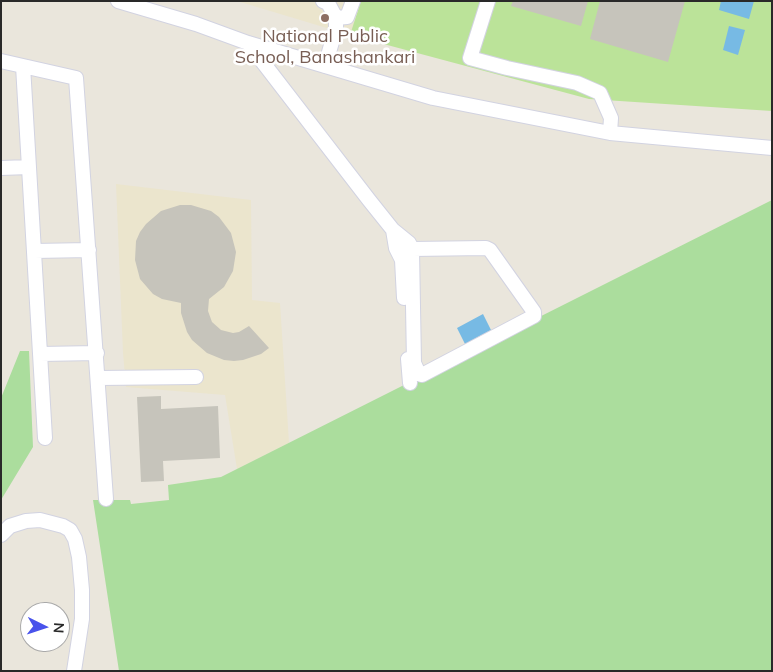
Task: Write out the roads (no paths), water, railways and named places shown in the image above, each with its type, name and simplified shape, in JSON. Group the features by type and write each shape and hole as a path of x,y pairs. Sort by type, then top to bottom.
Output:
{"street":[{"path":"118,1 196,24 248,43 433,98 610,133 772,148"},
{"path":"323,1 328,3 336,18 336,28 325,66"},
{"path":"336,18 347,17 352,1"},
{"path":"488,1 470,58 577,83 600,93 611,118 610,133"},
{"path":"248,43 393,230 409,243 412,249 414,363 418,374 422,375 534,316 534,312 490,250 486,248 445,247 412,249"},
{"path":"1,61 76,78 106,499"},
{"path":"22,66 45,438"},
{"path":"1,168 29,166"},
{"path":"393,230 396,248 402,260 410,384"},
{"path":"34,251 89,250"},
{"path":"40,354 97,353"},
{"path":"98,378 196,377"},
{"path":"1,535 10,526 26,521 40,520 63,526 70,530 75,539 79,557 82,590 82,620 74,671"}],"water":[{"path":"721,1 754,1 749,19 719,10"},
{"path":"729,26 745,30 738,55 723,50"},
{"path":"483,314 491,330 465,344 457,328"}],"place":[{"name":"National Public School, Banashankari","path":"325,18"}]}
